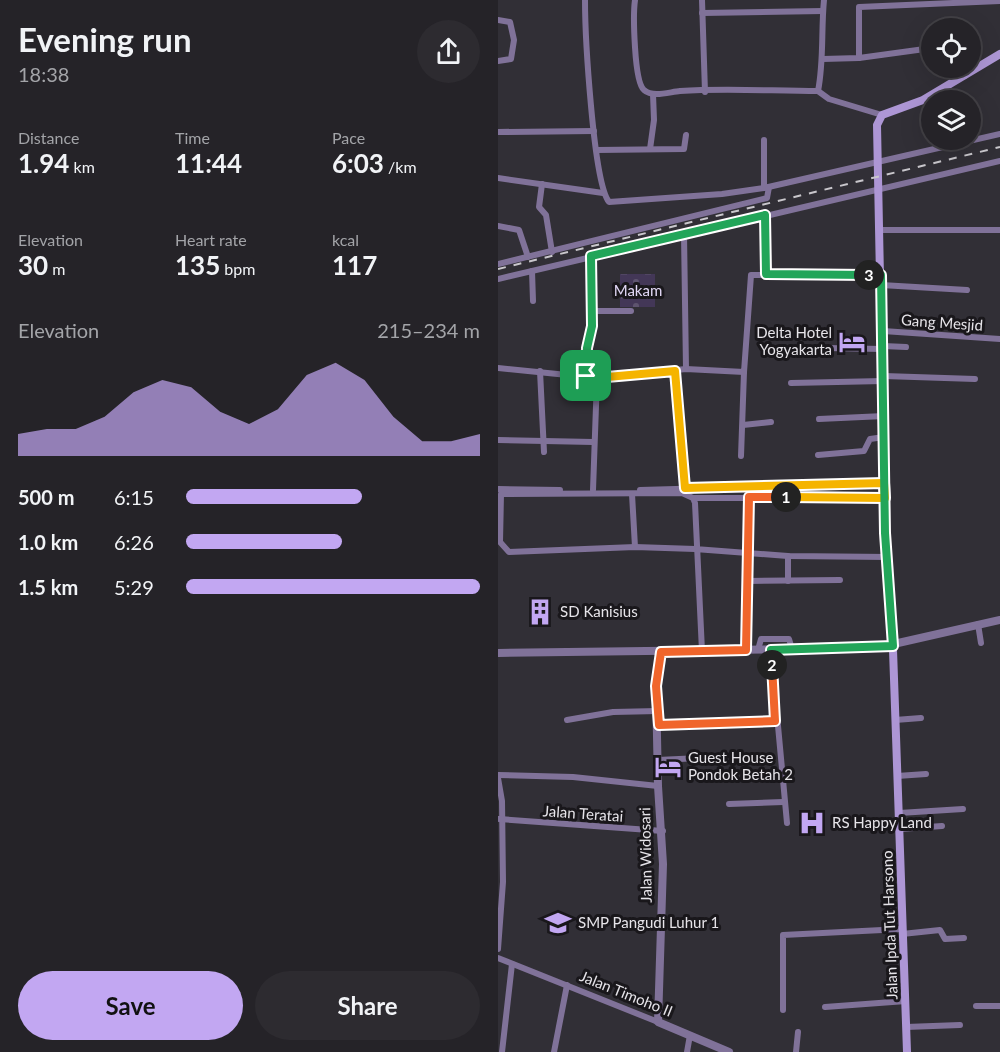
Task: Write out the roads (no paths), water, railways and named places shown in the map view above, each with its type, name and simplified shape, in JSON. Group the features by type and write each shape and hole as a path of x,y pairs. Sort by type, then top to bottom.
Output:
{"main road":[{"path":"981,66 1000,54"},
{"path":"882,115 923,100 962,78"},
{"name":"Jalan Ipda Tut Harsono","path":"882,115 877,125 884,379 884,483 893,646 907,1052"}],"street":[{"path":"585,0 594,131 603,193 611,202 722,194 766,187 878,164 1000,134"},
{"path":"635,0 634,32 640,85 653,94 818,91 829,99 882,115"},
{"path":"702,0 705,92"},
{"path":"818,91 823,58 824,0"},
{"path":"859,58 858,8 1000,1"},
{"path":"702,13 823,11"},
{"path":"498,20 510,22 514,39 513,57 509,60 498,61"},
{"path":"823,58 859,58 921,50"},
{"path":"651,149 654,120 653,94"},
{"path":"498,132 594,131"},
{"path":"597,150 684,149 686,135"},
{"path":"498,264 767,198 764,140"},
{"path":"498,279 879,187 1000,161"},
{"path":"498,178 603,193"},
{"path":"542,184 538,207 546,215 552,252"},
{"path":"765,215 766,274"},
{"path":"498,226 519,230 528,258"},
{"path":"881,230 1000,230"},
{"path":"684,234 686,369"},
{"path":"586,376 587,348 592,326 591,256"},
{"path":"532,271 533,300"},
{"path":"741,456 750,278 753,275 766,274 881,275"},
{"path":"881,285 967,290"},
{"path":"591,311 631,311"},
{"name":"Gang Mesjid","path":"883,331 1000,339"},
{"path":"825,348 906,347"},
{"path":"498,368 597,378 686,369 744,372"},
{"path":"540,371 544,452"},
{"path":"675,371 685,488"},
{"path":"593,490 597,378"},
{"path":"791,383 884,379 975,380"},
{"path":"819,419 884,416"},
{"path":"743,425 771,422"},
{"path":"818,455 864,450 871,438 884,437"},
{"path":"498,440 593,442"},
{"path":"498,489 593,490 884,483"},
{"path":"885,498 693,498 682,493 501,494 499,536 502,547 509,552 634,548 695,549 788,556 888,557"},
{"path":"632,494 634,548"},
{"path":"746,650 749,497"},
{"path":"693,498 702,651"},
{"path":"788,556 788,581"},
{"path":"747,581 840,580"},
{"path":"498,653 661,652 893,646 1000,620"},
{"path":"978,624 981,643"},
{"path":"758,650 761,639 783,637 789,639 792,649"},
{"path":"771,650 775,721 786,823"},
{"name":"Jalan Widosari","path":"658,1022 663,831 658,786 659,725 656,686 661,652"},
{"path":"567,720 613,712 658,711"},
{"path":"895,720 921,718"},
{"path":"659,725 775,721"},
{"path":"658,760 721,757"},
{"path":"897,776 926,774"},
{"path":"498,949 503,882 500,820 502,801 498,776 573,777 658,786"},
{"path":"729,804 783,802"},
{"path":"899,813 963,810"},
{"name":"Jalan Teratai","path":"500,820 663,831"},
{"path":"900,829 942,826"},
{"path":"783,1010 783,935 940,930 946,940 964,938"},
{"name":"Jalan Timoho II","path":"498,958 729,1052"},
{"path":"502,1052 512,964"},
{"path":"554,1052 567,985"},
{"path":"825,1007 906,1001"},
{"path":"976,1006 1000,1006"},
{"path":"642,1026 644,1016"},
{"path":"906,1027 960,1025"},
{"path":"796,1052 798,1032"},
{"path":"687,1052 690,1035"}],"railway":[{"path":"498,269 1000,147"}],"place":[{"name":"Delta Hotel Yogyakarta","path":"852,342"},
{"name":"SD Kanisius","path":"540,612"},
{"name":"Guest House Pondok Betah 2","path":"668,767"},
{"name":"RS Happy Land","path":"812,823"},
{"name":"SMP Pangudi Luhur 1","path":"558,923"}],"park label":[{"name":"Makam","path":"638,291"}]}
